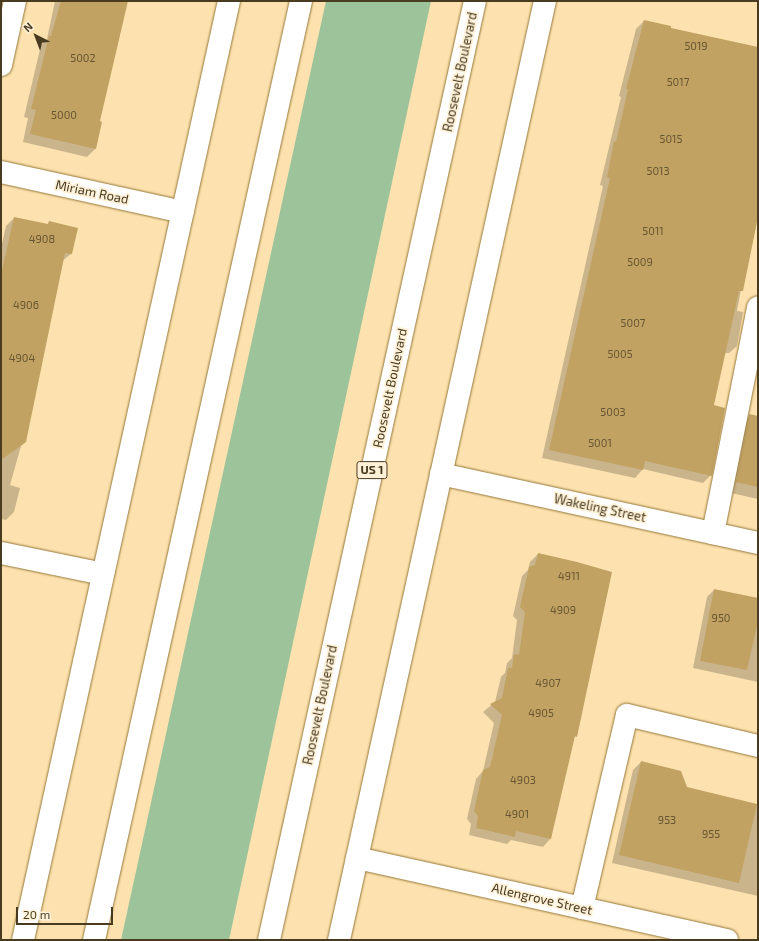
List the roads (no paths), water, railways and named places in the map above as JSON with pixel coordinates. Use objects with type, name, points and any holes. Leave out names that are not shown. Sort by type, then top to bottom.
[{"type":"main road","points":[[1,65],[15,1]]},
{"type":"main road","points":[[22,940],[229,1]]},
{"type":"main road","points":[[94,940],[301,1]]},
{"type":"main road","name":"Roosevelt Boulevard","points":[[269,940],[475,1]]},
{"type":"main road","points":[[339,940],[545,1]]},
{"type":"main road","name":"Miriam Road","points":[[1,172],[183,212]]},
{"type":"main road","points":[[713,533],[758,306]]},
{"type":"main road","name":"Wakeling Street","points":[[441,474],[758,543]]},
{"type":"main road","points":[[1,553],[103,574]]},
{"type":"main road","points":[[582,908],[627,715],[758,746]]},
{"type":"main road","name":"Allengrove Street","points":[[357,858],[727,940]]}]
